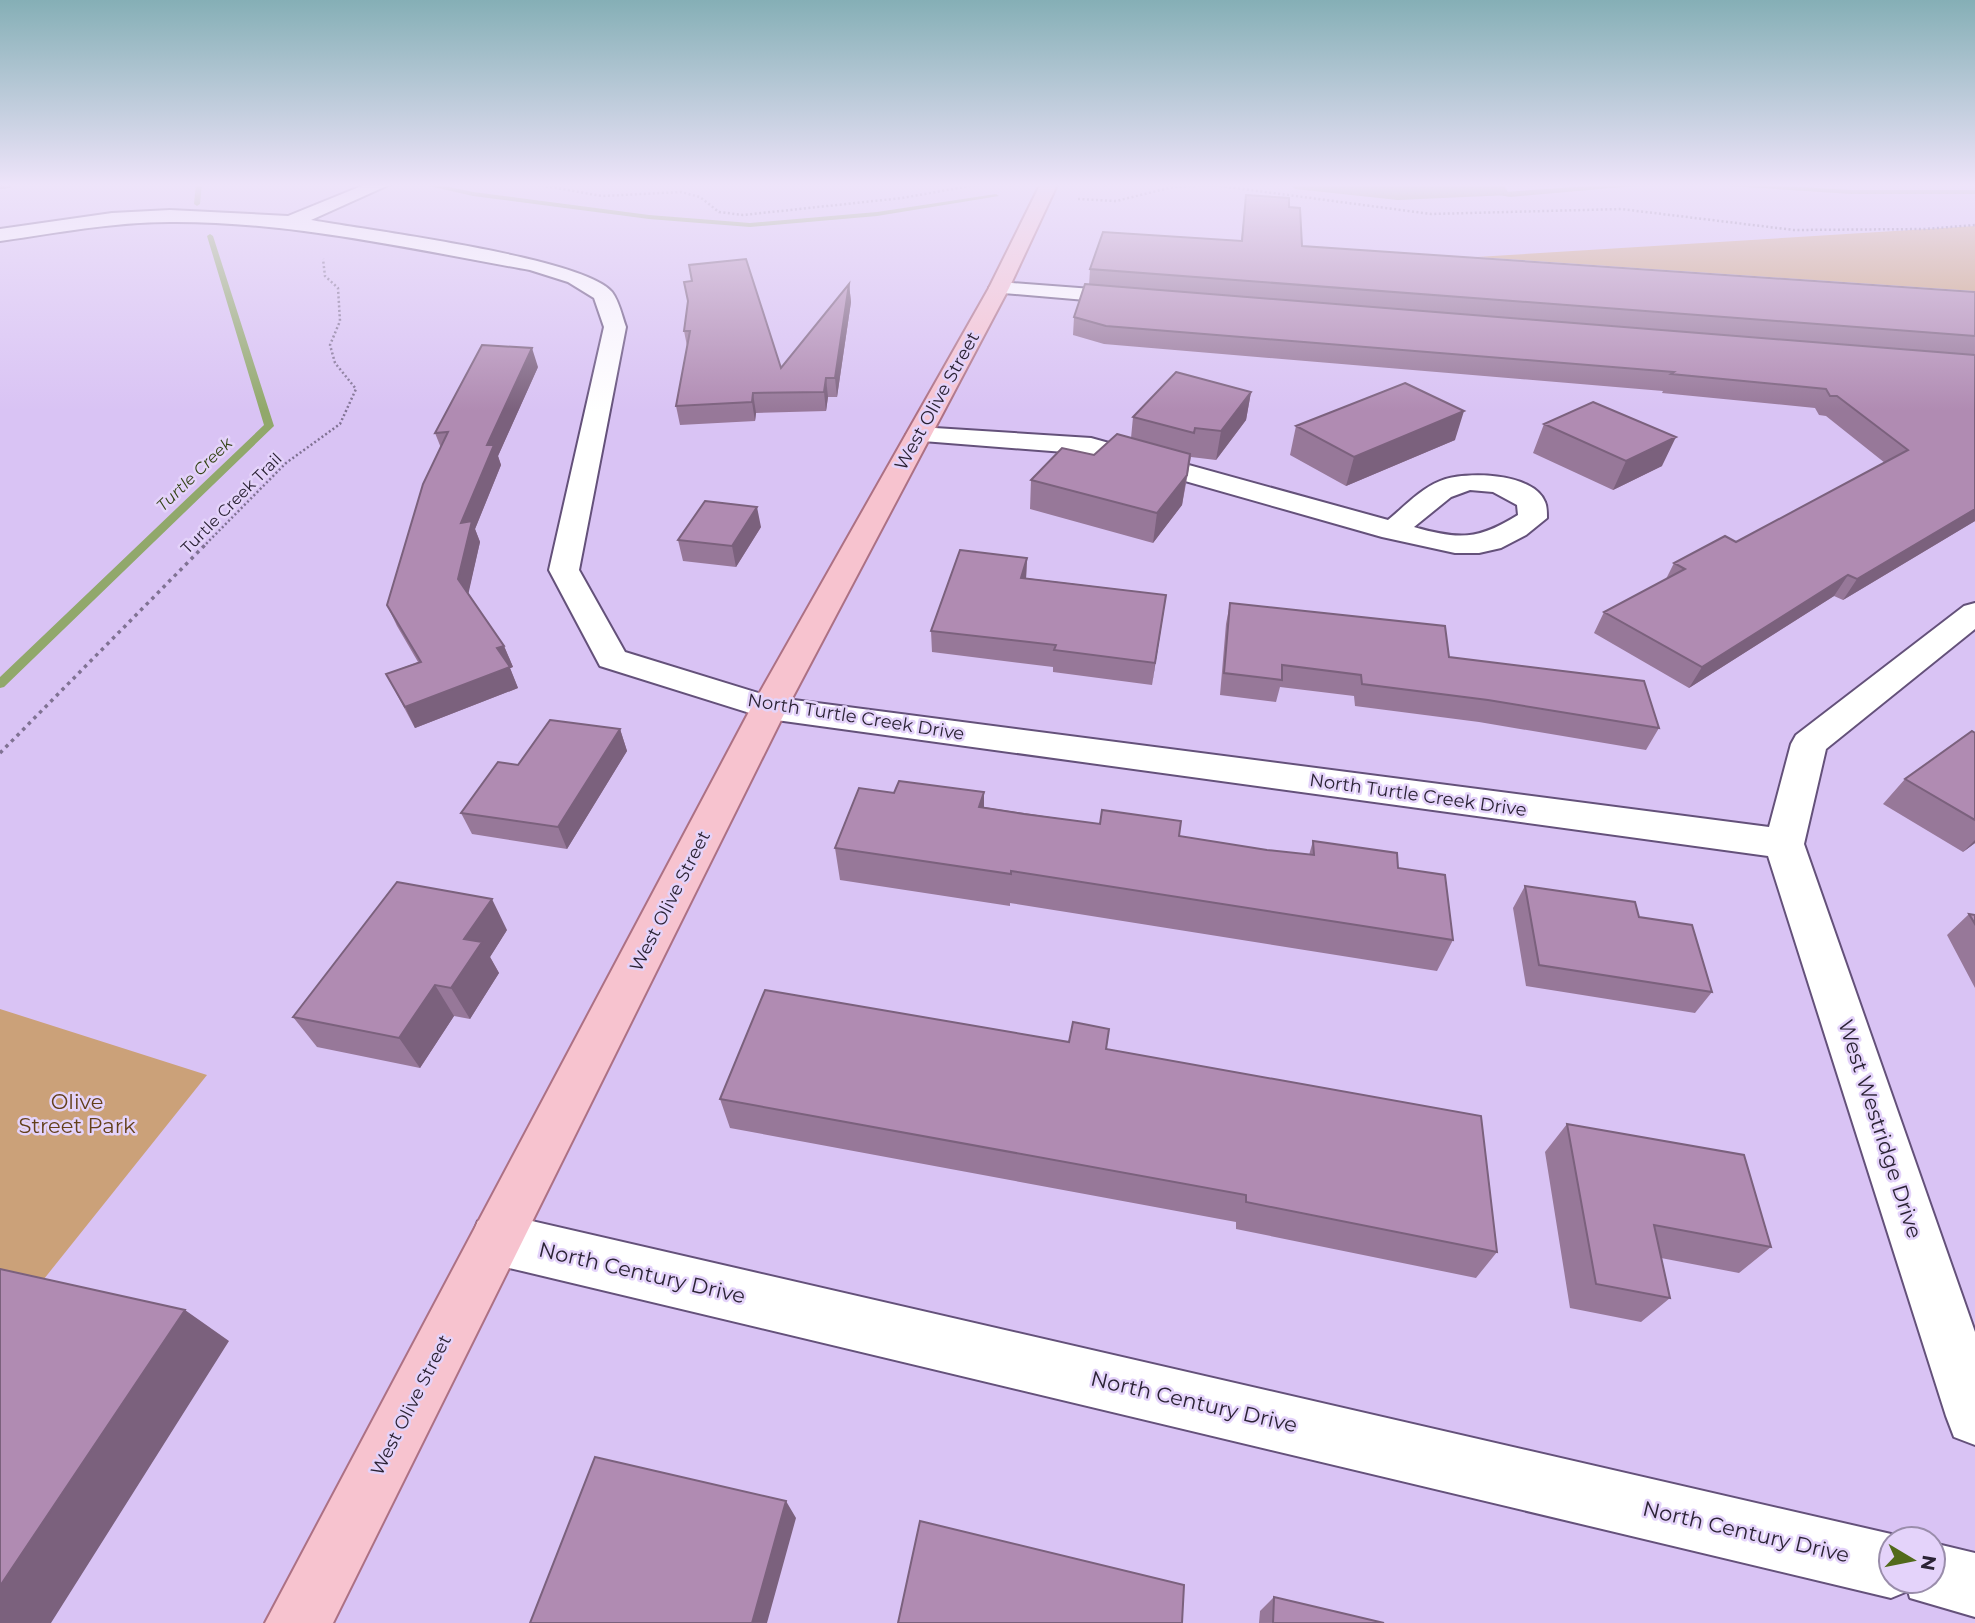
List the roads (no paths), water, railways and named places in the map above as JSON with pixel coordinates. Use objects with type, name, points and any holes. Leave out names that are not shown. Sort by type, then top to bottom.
[{"type":"main road","name":"West Olive Street","points":[[298,1623],[769,708],[1014,259]]},
{"type":"street","name":"North Turtle Creek Drive","points":[[498,259],[533,265],[575,278],[603,295],[615,327],[564,570],[612,659],[769,708],[1784,844]]},
{"type":"street","points":[[999,288],[1154,300]]},
{"type":"street","points":[[919,435],[1091,446],[1392,531]]},
{"type":"street","points":[[1784,844],[1809,744],[1975,613]]},
{"type":"street","name":"West Westridge Drive","points":[[1784,844],[1975,1416]]},
{"type":"street","name":"North Century Drive","points":[[497,1239],[1877,1563]]},
{"type":"street","points":[[1947,1578],[1975,1585]]},
{"type":"waterway","name":"Turtle Creek","points":[[0,684],[269,426],[217,259]]},
{"type":"park label","name":"Olive Street Park","points":[[77,1114]]}]
